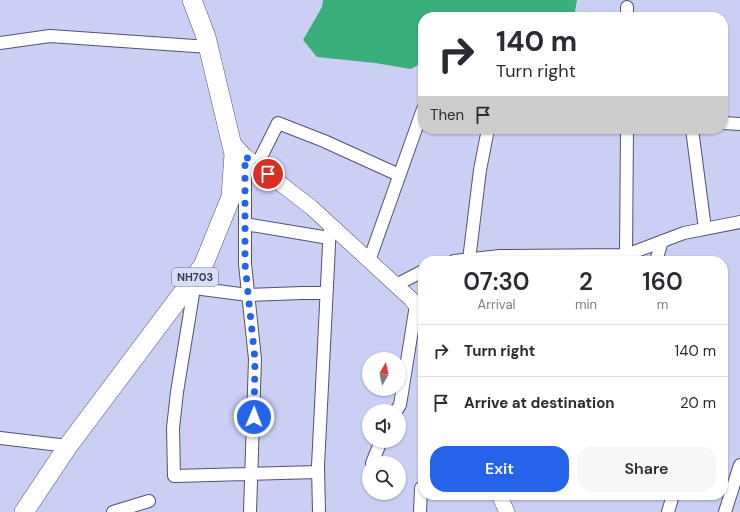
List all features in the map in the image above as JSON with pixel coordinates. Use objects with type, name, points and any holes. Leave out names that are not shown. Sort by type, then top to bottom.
[{"type":"highway","name":"NH703","points":[[24,512],[68,446],[194,284],[204,266],[231,196],[234,154],[209,47],[192,0]]},
{"type":"street","points":[[0,43],[50,36],[209,47]]},
{"type":"street","points":[[256,165],[278,123],[324,141],[399,175]]},
{"type":"street","points":[[369,261],[418,123]]},
{"type":"street","points":[[728,123],[740,124]]},
{"type":"street","points":[[469,256],[480,170],[487,134]]},
{"type":"street","points":[[626,255],[628,134]]},
{"type":"street","points":[[693,134],[705,229]]},
{"type":"street","points":[[231,141],[245,156],[312,208],[329,232],[369,261],[396,285],[418,309]]},
{"type":"street","points":[[245,156],[245,264],[255,360],[250,512]]},
{"type":"street","points":[[500,256],[626,255],[684,233],[740,222]]},
{"type":"street","points":[[245,224],[329,232]]},
{"type":"street","points":[[319,512],[318,472],[329,232]]},
{"type":"street","points":[[658,256],[662,241]]},
{"type":"street","points":[[396,285],[418,274]]},
{"type":"street","points":[[318,472],[174,476],[173,428],[177,392],[194,284],[248,295],[326,293]]},
{"type":"street","points":[[400,404],[418,315]]},
{"type":"street","points":[[0,438],[68,446]]},
{"type":"street","points":[[725,512],[740,465]]},
{"type":"street","points":[[420,500],[420,512]]},
{"type":"street","points":[[501,500],[507,512]]},
{"type":"street","points":[[668,512],[672,500]]},
{"type":"street","points":[[113,512],[149,501]]},
{"type":"shaded area","points":[[323,0],[577,0],[575,12],[418,12],[418,65],[411,69],[375,63],[317,57],[303,40],[322,7]]},
{"type":"route","points":[[254,417],[255,360],[245,264],[245,156],[268,174]]}]
